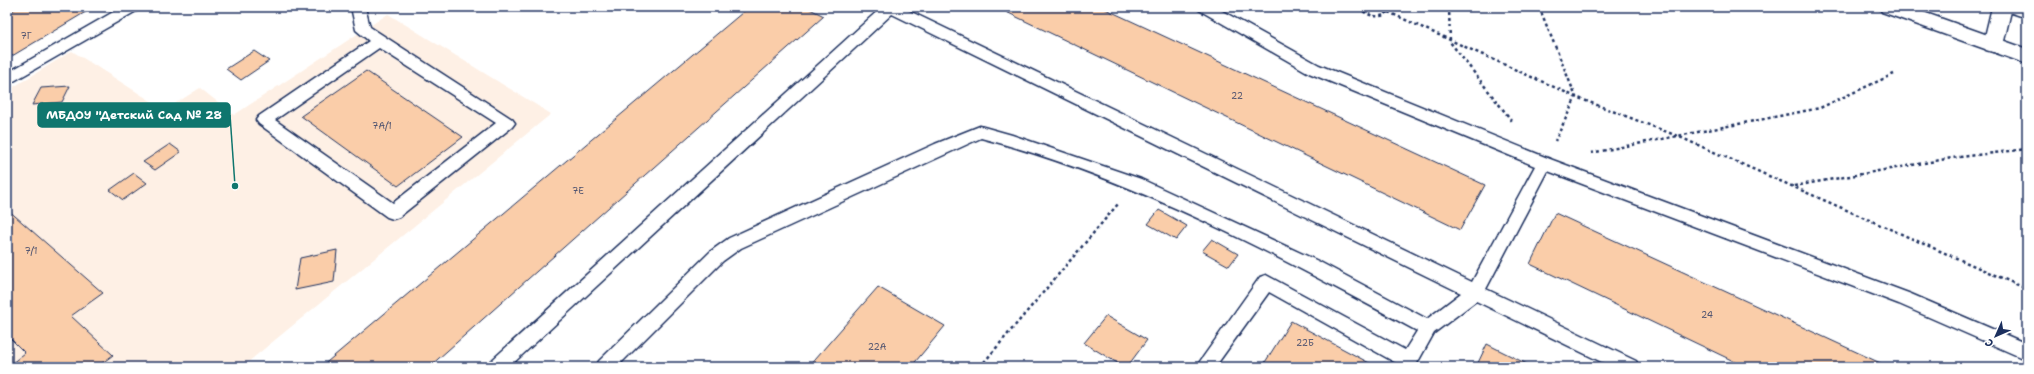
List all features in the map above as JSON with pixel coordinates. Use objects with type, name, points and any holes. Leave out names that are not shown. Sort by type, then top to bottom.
[{"type":"main road","points":[[1888,7],[2027,57]]},
{"type":"main road","points":[[1993,45],[2002,7]]},
{"type":"main road","points":[[2016,7],[2027,11]]},
{"type":"lane","points":[[7,80],[132,7]]},
{"type":"lane","points":[[358,7],[363,30],[507,123],[393,212],[264,120],[379,41]]},
{"type":"lane","points":[[497,367],[889,7],[1630,367]]},
{"type":"lane","points":[[1204,7],[1314,69],[1544,163],[1905,298],[2027,352]]},
{"type":"lane","points":[[605,367],[717,256],[735,243],[941,148],[980,132],[1007,139],[1135,183],[1312,266],[1428,328]]},
{"type":"lane","points":[[1205,367],[1266,282],[1407,364],[1428,328],[1476,291],[1544,163]]},
{"type":"path","points":[[1359,7],[1362,12],[1371,16],[1381,16],[1388,12],[1390,7]]},
{"type":"path","points":[[1449,7],[1450,42],[1516,126]]},
{"type":"path","points":[[1539,7],[1576,97],[1544,163]]},
{"type":"path","points":[[1388,12],[1450,42],[1576,97],[1675,135],[2027,290]]},
{"type":"path","points":[[1590,153],[1675,135],[1820,108],[1894,74]]},
{"type":"path","points":[[1793,186],[1952,158],[2027,149]]},
{"type":"path","points":[[980,367],[1135,183]]},
{"type":"shaded area","points":[[388,14],[551,114],[242,367],[7,367],[7,91],[72,51],[165,110],[200,88],[234,115]]},
{"type":"building","points":[[18,7],[94,7],[7,59],[7,14]]},
{"type":"building","points":[[749,7],[806,7],[824,16],[429,367],[321,367]]},
{"type":"building","points":[[996,7],[1101,7],[1485,185],[1460,230]]},
{"type":"building","points":[[254,51],[269,61],[241,80],[226,69]]},
{"type":"building","points":[[366,71],[463,137],[398,186],[301,116]]},
{"type":"building","points":[[70,86],[62,102],[32,105],[41,88]]},
{"type":"building","points":[[170,144],[181,152],[155,170],[143,162]]},
{"type":"building","points":[[134,173],[147,183],[123,200],[110,190]]},
{"type":"building","points":[[7,209],[103,293],[71,316],[113,355],[97,367],[7,367],[25,353],[7,335]]},
{"type":"building","points":[[1159,210],[1187,226],[1176,240],[1148,224]]},
{"type":"building","points":[[1555,213],[1889,367],[1746,367],[1530,264]]},
{"type":"building","points":[[1212,239],[1238,254],[1229,266],[1202,251]]},
{"type":"building","points":[[337,250],[334,282],[295,290],[300,258]]},
{"type":"building","points":[[878,287],[945,326],[911,367],[808,367]]},
{"type":"building","points":[[1106,316],[1147,340],[1127,367],[1124,367],[1084,343]]},
{"type":"building","points":[[1291,321],[1373,365],[1372,367],[1262,367]]},
{"type":"building","points":[[1487,344],[1533,367],[1476,367]]},
{"type":"place","name":"МБДОУ \"Детский Сад № 28","points":[[235,186]]}]
